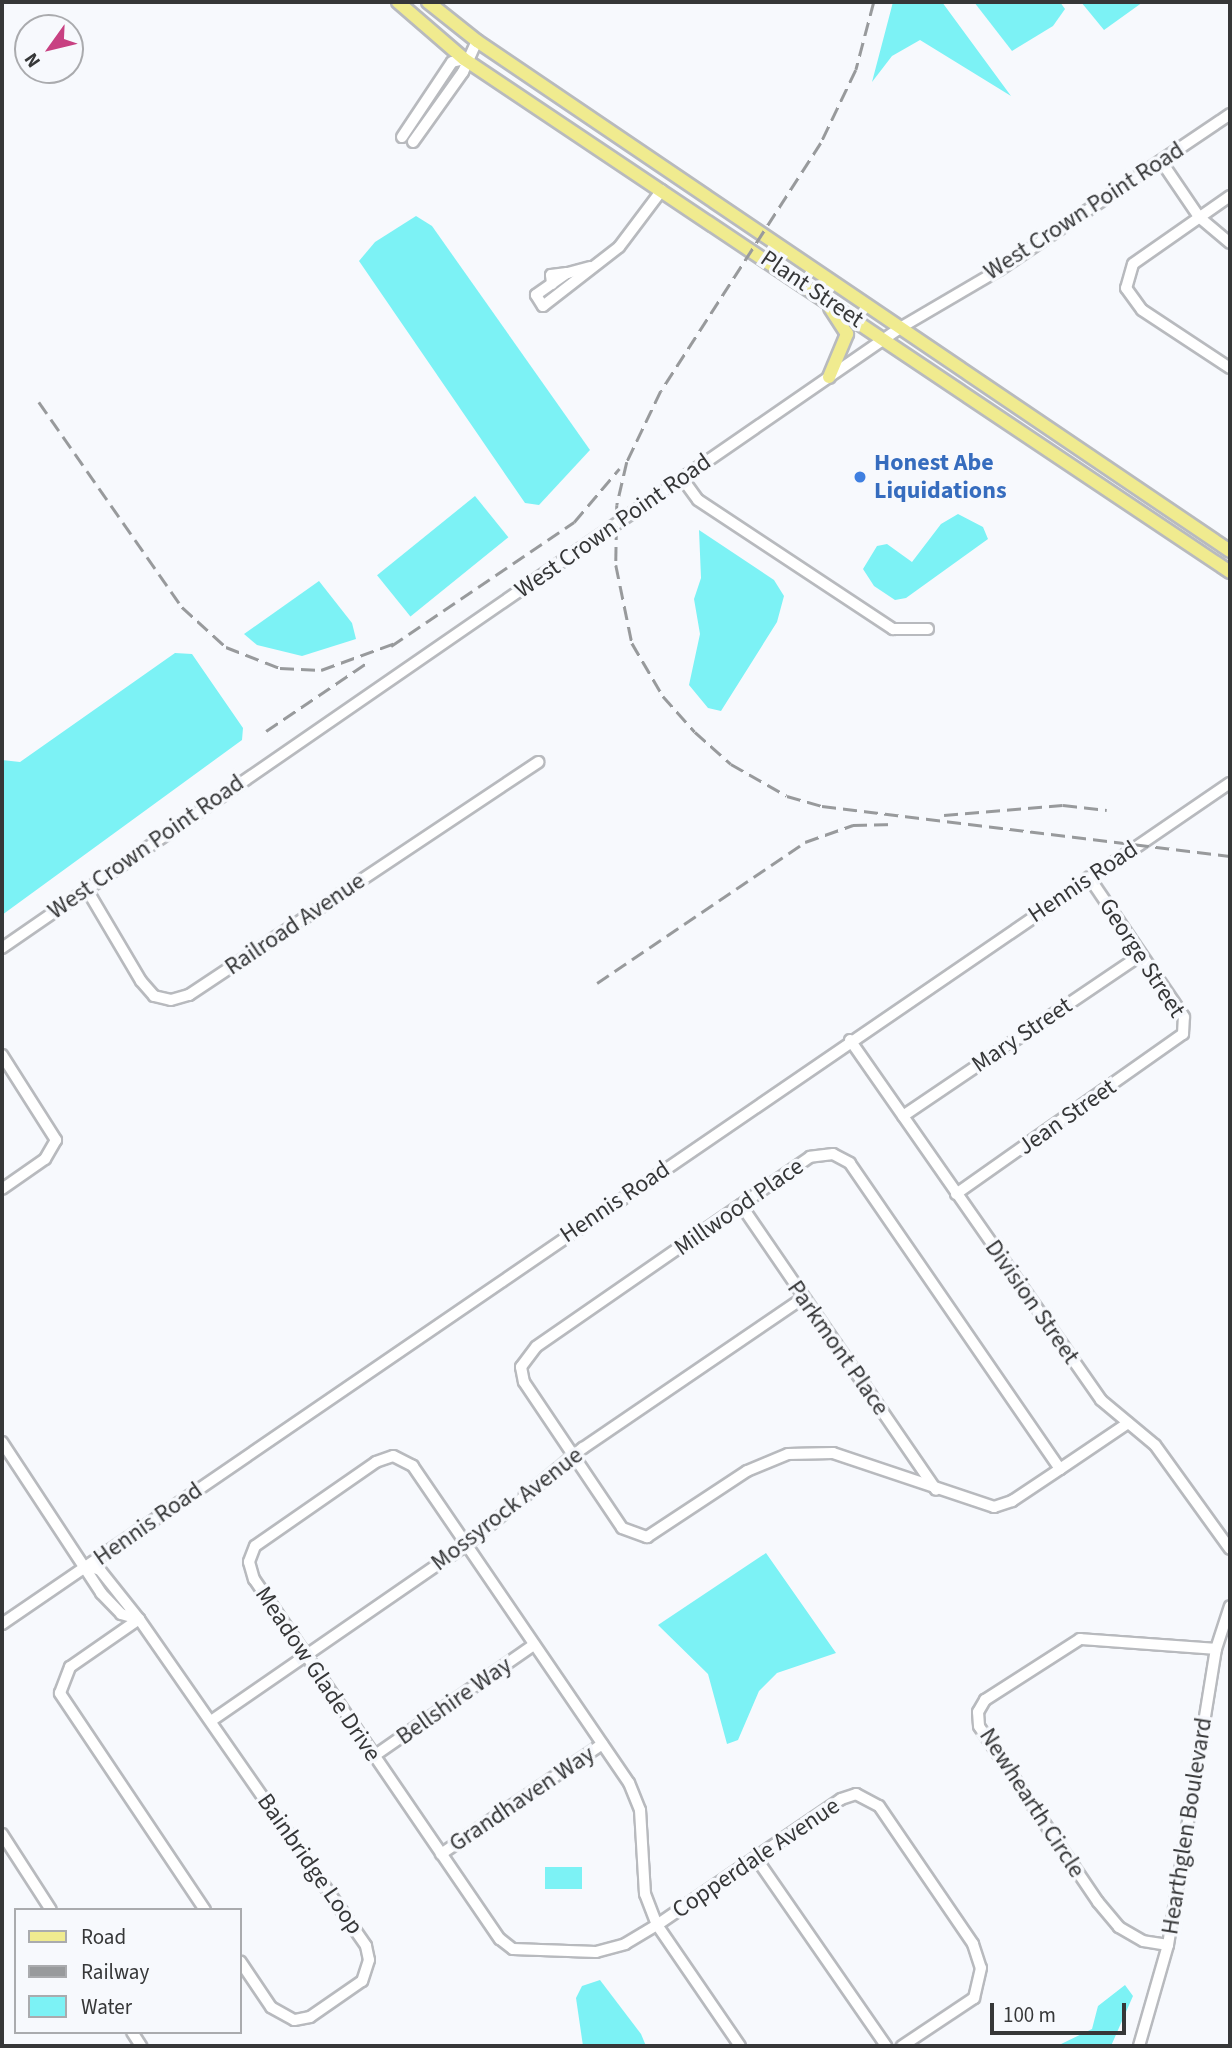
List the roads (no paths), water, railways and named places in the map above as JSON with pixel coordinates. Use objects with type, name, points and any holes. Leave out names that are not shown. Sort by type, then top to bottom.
[{"type":"main road","name":"Plant Street","points":[[398,2],[464,59],[885,338],[1230,572]]},
{"type":"main road","name":"Plant Street","points":[[428,2],[477,41],[1230,551]]},
{"type":"main road","points":[[625,166],[659,164]]},
{"type":"main road","points":[[662,190],[673,183],[692,187]]},
{"type":"main road","points":[[813,290],[847,334],[829,377]]},
{"type":"main road","points":[[1119,496],[1134,497],[1190,534],[1202,531]]},
{"type":"main road","points":[[1205,554],[1215,550],[1230,560]]},
{"type":"street","points":[[413,142],[463,72],[464,59],[477,41]]},
{"type":"street","points":[[402,137],[452,62],[464,59]]},
{"type":"street","name":"West Crown Point Road","points":[[2,948],[885,338],[999,270],[1230,114]]},
{"type":"street","points":[[1161,161],[1199,217],[1230,243]]},
{"type":"street","points":[[590,267],[566,274],[536,295],[543,306],[590,267],[620,247],[662,190]]},
{"type":"street","points":[[1230,196],[1133,264],[1126,288],[1142,310],[1230,368]]},
{"type":"street","points":[[682,478],[698,500],[893,629],[928,629]]},
{"type":"street","name":"Railroad Avenue","points":[[86,888],[141,981],[154,996],[171,1000],[189,995],[538,762]]},
{"type":"street","name":"Hennis Road","points":[[2,1624],[850,1040],[1230,783]]},
{"type":"street","name":"George Street","points":[[1089,877],[1184,1017],[1178,1040]]},
{"type":"street","name":"Mary Street","points":[[902,1116],[1141,954]]},
{"type":"street","name":"Division Street","points":[[850,1040],[1101,1400],[1155,1444],[1230,1549]]},
{"type":"street","name":"Jean Street","points":[[956,1194],[1178,1040]]},
{"type":"street","points":[[2,1055],[56,1140],[45,1159],[2,1189]]},
{"type":"street","name":"Millwood Place","points":[[936,1490],[833,1453],[788,1454],[747,1471],[647,1536],[622,1528],[524,1382],[527,1354],[810,1157],[844,1157],[1060,1469]]},
{"type":"street","name":"Parkmont Place","points":[[741,1205],[936,1490]]},
{"type":"street","name":"Mossyrock Avenue","points":[[211,1721],[466,1545],[573,1456],[803,1298]]},
{"type":"street","points":[[936,1490],[994,1507],[1060,1469],[1128,1423]]},
{"type":"street","name":"Bainbridge Loop","points":[[2,1442],[88,1566],[111,1605],[139,1619],[366,1946],[369,1960],[362,1981],[310,2017],[294,2020],[271,2007],[242,1964]]},
{"type":"street","name":"Meadow Glade Drive","points":[[393,1456],[413,1466],[466,1545],[602,1744],[640,1810],[645,1894],[657,1924],[625,1944],[596,1952],[513,1949],[441,1854],[305,1655],[249,1562],[255,1546],[376,1462],[393,1456]]},
{"type":"street","name":"Hearthglen Boulevard","points":[[1139,2046],[1168,1945],[1216,1649],[1230,1606]]},
{"type":"street","points":[[139,1619],[70,1667],[60,1693],[204,1908]]},
{"type":"street","name":"Newhearth Circle","points":[[1168,1945],[1143,1941],[1119,1927],[1098,1902],[979,1726],[978,1712],[985,1700],[1080,1639],[1216,1649]]},
{"type":"street","name":"Bellshire Way","points":[[374,1756],[534,1645]]},
{"type":"street","name":"Grandhaven Way","points":[[441,1854],[602,1744]]},
{"type":"street","name":"Copperdale Avenue","points":[[657,1924],[841,1799],[856,1794],[879,1806],[973,1944],[981,1968],[974,1998],[902,2046]]},
{"type":"street","points":[[2,1834],[50,1908]]},
{"type":"street","points":[[756,1858],[887,2046]]},
{"type":"street","points":[[657,1924],[740,2046]]},
{"type":"water","points":[[893,2],[942,2],[1011,96],[920,40],[892,56],[872,82]]},
{"type":"water","points":[[974,2],[1060,2],[1065,9],[1053,26],[1012,51]]},
{"type":"water","points":[[1081,2],[1143,2],[1104,30]]},
{"type":"water","points":[[416,216],[432,226],[590,450],[539,505],[525,503],[359,261],[375,242]]},
{"type":"water","points":[[475,496],[508,537],[410,616],[377,575]]},
{"type":"water","points":[[958,514],[983,527],[988,539],[906,598],[895,600],[874,586],[863,569],[877,546],[887,544],[912,562],[941,524]]},
{"type":"water","points":[[699,530],[774,580],[784,596],[777,622],[721,711],[708,708],[689,685],[700,634],[694,599],[701,578]]},
{"type":"water","points":[[319,581],[352,623],[356,639],[302,656],[257,645],[244,634]]},
{"type":"water","points":[[175,653],[192,654],[243,728],[242,740],[2,915],[2,760],[20,762]]},
{"type":"water","points":[[766,1553],[836,1653],[777,1673],[759,1691],[738,1740],[727,1744],[708,1674],[658,1625]]},
{"type":"water","points":[[545,1867],[582,1867],[582,1889],[545,1889]]},
{"type":"water","points":[[600,1980],[641,2034],[646,2046],[583,2046],[576,1998],[582,1986]]},
{"type":"water","points":[[1125,1985],[1133,1996],[1111,2046],[1057,2046],[1092,2029],[1098,2006]]},
{"type":"railway","points":[[874,2],[856,70],[821,143],[661,391],[627,462],[617,505],[616,565],[632,643],[663,696],[695,732],[731,764],[787,796],[822,806],[1230,856]]},
{"type":"railway","points":[[39,402],[182,607],[226,647],[280,668],[321,670],[398,642]]},
{"type":"railway","points":[[391,646],[574,522],[619,469]]},
{"type":"railway","points":[[266,731],[365,664]]},
{"type":"railway","points":[[944,815],[1063,805],[1107,810]]},
{"type":"railway","points":[[597,983],[805,842],[853,825],[895,824]]},
{"type":"place","name":"Honest Abe Liquidations","points":[[860,477]]}]
